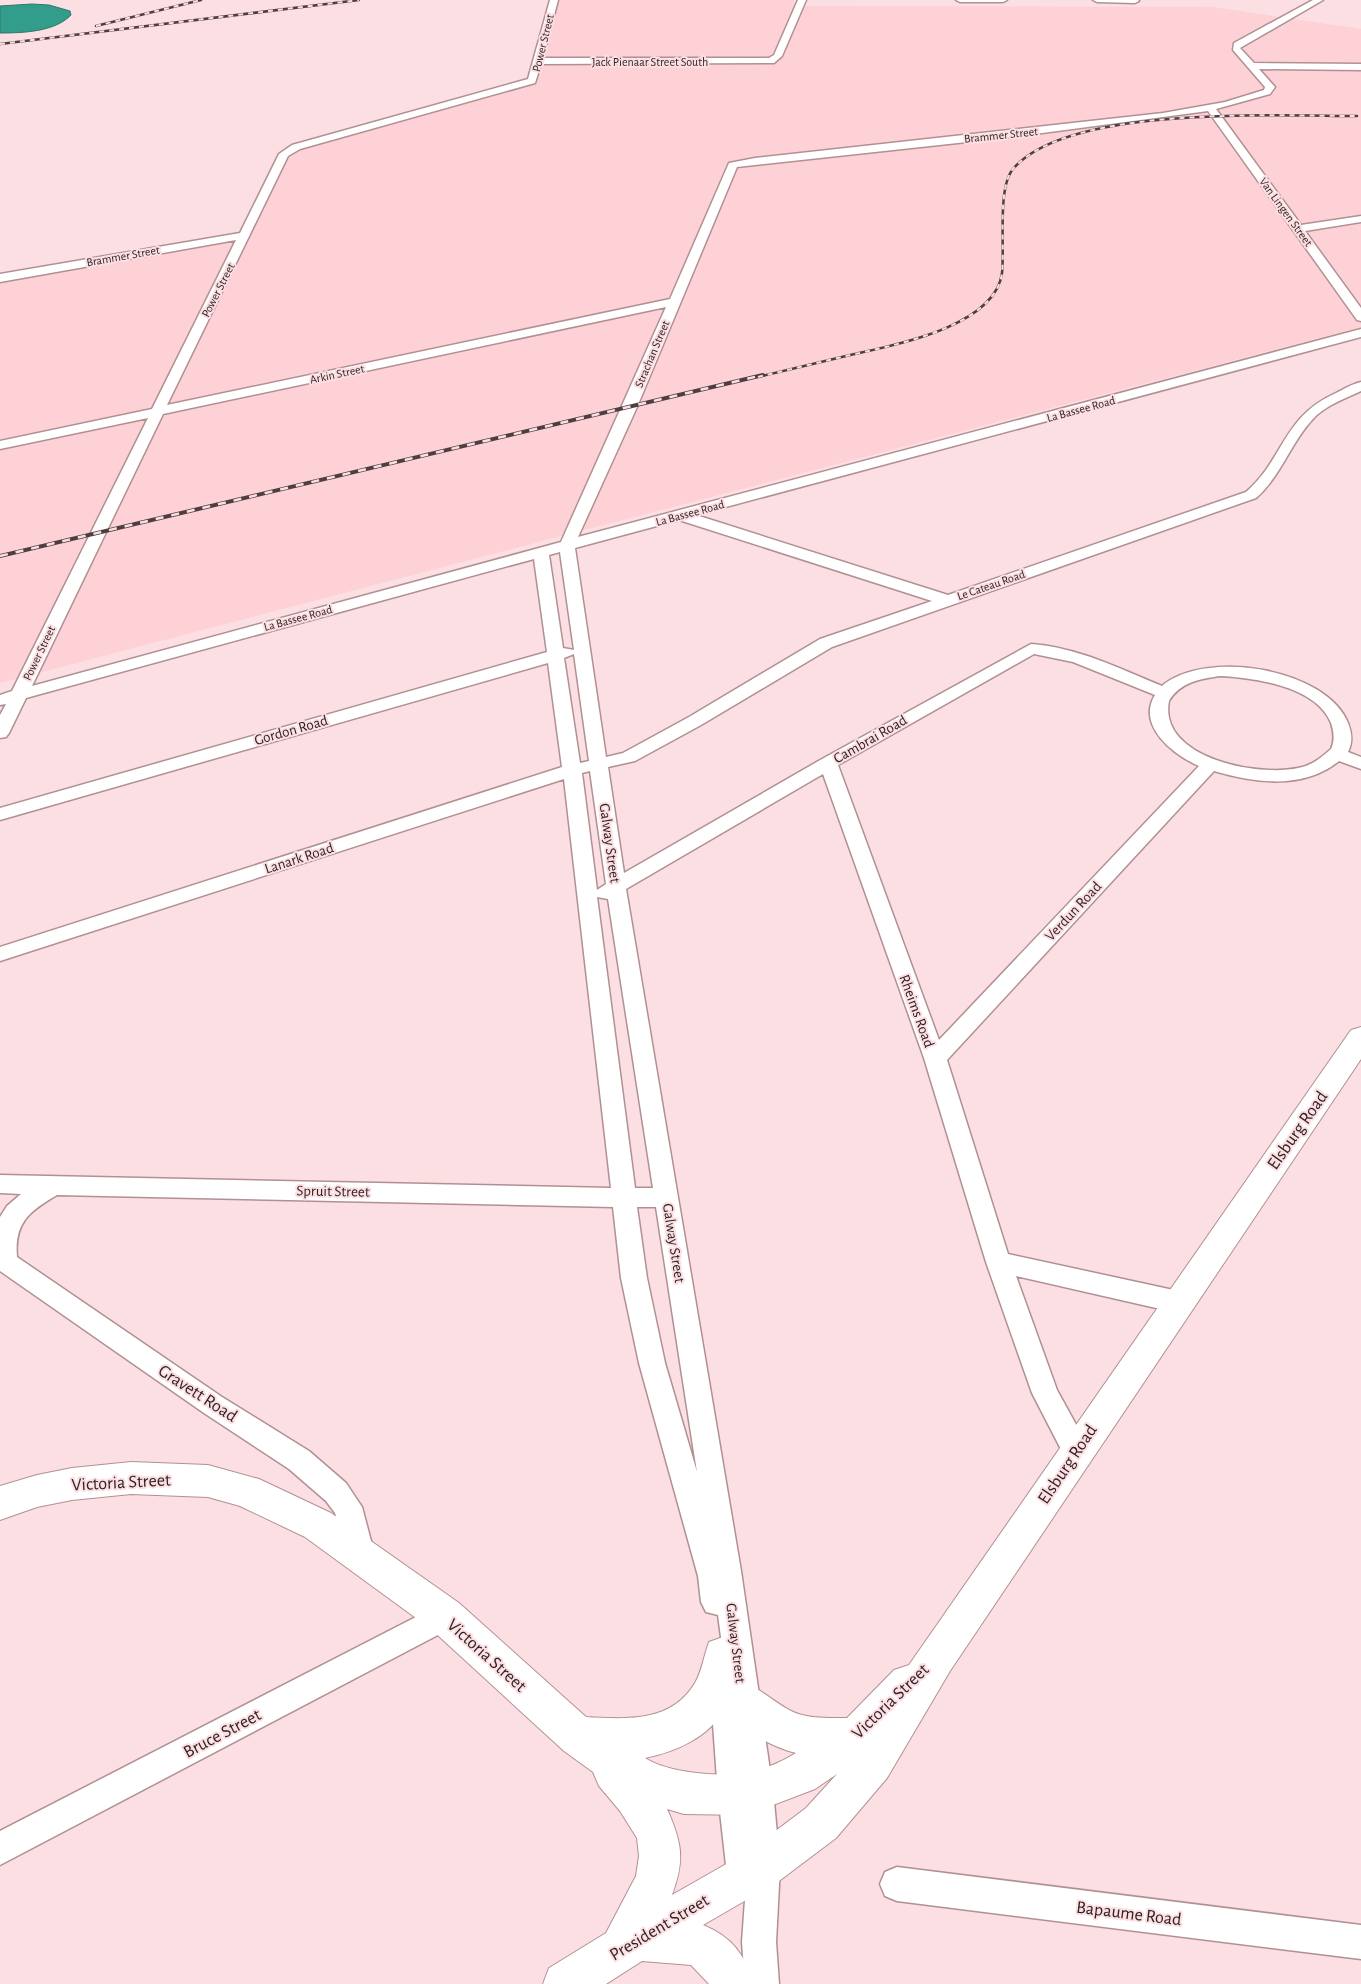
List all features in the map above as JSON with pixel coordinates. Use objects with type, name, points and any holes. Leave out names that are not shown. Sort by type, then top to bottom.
[{"type":"main road","name":"Elsburg Road","points":[[754,1871],[822,1823],[873,1764],[936,1657],[1076,1450],[1361,1037]]},
{"type":"main road","name":"Victoria Street","points":[[0,1504],[37,1491],[72,1484],[131,1478],[208,1481],[246,1491],[284,1507],[318,1525],[445,1616],[582,1741],[644,1781],[684,1793],[746,1792],[800,1774],[855,1738],[936,1657]]},
{"type":"main road","points":[[582,1741],[650,1737],[672,1729],[700,1712],[719,1678],[723,1656]]},
{"type":"main road","points":[[744,1702],[785,1730],[823,1738],[855,1738]]},
{"type":"main road","points":[[582,1741],[639,1799],[654,1821],[660,1843],[661,1866],[652,1892],[629,1944],[684,1940],[699,1944],[714,1954],[733,1984]]},
{"type":"main road","name":"President Street","points":[[565,1984],[754,1871]]},
{"type":"street","name":"Power Street","points":[[0,733],[287,151],[524,84],[534,79],[554,0]]},
{"type":"street","name":"Jack Pienaar Street South","points":[[539,61],[761,62],[774,60],[778,56],[802,0]]},
{"type":"street","points":[[960,0],[1003,0]]},
{"type":"street","points":[[1097,0],[1135,1]]},
{"type":"street","points":[[1319,0],[1237,44],[1238,52],[1251,66],[1361,67]]},
{"type":"street","name":"Brammer Street","points":[[737,163],[1020,134],[1210,108],[1269,91],[1270,86],[1251,66]]},
{"type":"street","name":"Van Lingen Street","points":[[1210,108],[1218,116],[1361,317]]},
{"type":"street","name":"Strachan Street","points":[[567,545],[674,302],[730,168],[737,163]]},
{"type":"street","points":[[1299,229],[1361,218]]},
{"type":"street","name":"Brammer Street","points":[[0,278],[246,235]]},
{"type":"street","name":"Arkin Street","points":[[0,445],[674,302]]},
{"type":"street","name":"La Bassee Road","points":[[0,700],[541,552],[1361,333]]},
{"type":"street","name":"Le Cateau Road","points":[[599,766],[637,753],[695,721],[826,642],[1251,495],[1263,484],[1307,417],[1322,406],[1361,386]]},
{"type":"street","points":[[680,515],[946,600]]},
{"type":"street","name":"Galway Street","points":[[567,545],[616,888],[725,1561],[744,1702],[746,1792]]},
{"type":"street","name":"Galway Street","points":[[541,552],[572,770],[634,1278],[641,1321],[712,1576],[723,1656],[746,1792],[762,1984]]},
{"type":"street","name":"Gordon Road","points":[[0,814],[554,654],[582,649]]},
{"type":"street","name":"Cambrai Road","points":[[588,902],[616,888],[828,763],[1031,649],[1061,653],[1164,692]]},
{"type":"street","points":[[1220,671],[1249,673],[1278,679],[1313,694],[1336,715],[1342,727],[1344,738],[1337,754],[1324,765],[1311,771],[1280,776],[1245,774],[1210,764],[1182,749],[1163,730],[1157,710],[1164,692],[1187,678],[1220,671]]},
{"type":"street","points":[[1337,754],[1361,764]]},
{"type":"street","name":"Rheims Road","points":[[828,763],[934,1058],[998,1262],[1045,1393],[1076,1450]]},
{"type":"street","name":"Verdun Road","points":[[934,1058],[1210,764]]},
{"type":"street","name":"Lanark Road","points":[[0,954],[572,770],[599,766]]},
{"type":"street","name":"Spruit Street","points":[[0,1184],[624,1198],[667,1197]]},
{"type":"street","points":[[2,1260],[7,1227],[28,1201],[54,1185]]},
{"type":"street","name":"Gravett Road","points":[[2,1260],[213,1405],[299,1460],[336,1492],[348,1507],[361,1556]]},
{"type":"street","points":[[998,1262],[1178,1302]]},
{"type":"street","name":"Bruce Street","points":[[0,1849],[445,1616]]},
{"type":"street","name":"Bapaume Road","points":[[897,1884],[1361,1942]]},
{"type":"shaded area","points":[[554,0],[794,0],[794,4],[810,6],[1214,7],[1361,29],[1361,327],[0,683],[0,279],[252,233],[293,148],[531,80]]},
{"type":"shaded area","points":[[49,5],[70,11],[71,15],[64,21],[47,28],[28,32],[0,33],[0,6]]},
{"type":"railway","points":[[96,26],[201,0]]},
{"type":"railway","points":[[0,44],[359,0]]},
{"type":"railway","points":[[758,377],[912,340],[961,321],[981,308],[995,292],[1002,273],[1003,204],[1008,178],[1013,169],[1040,148],[1079,134],[1125,124],[1175,118],[1277,115],[1357,116]]},
{"type":"railway","points":[[0,556],[763,375]]}]
